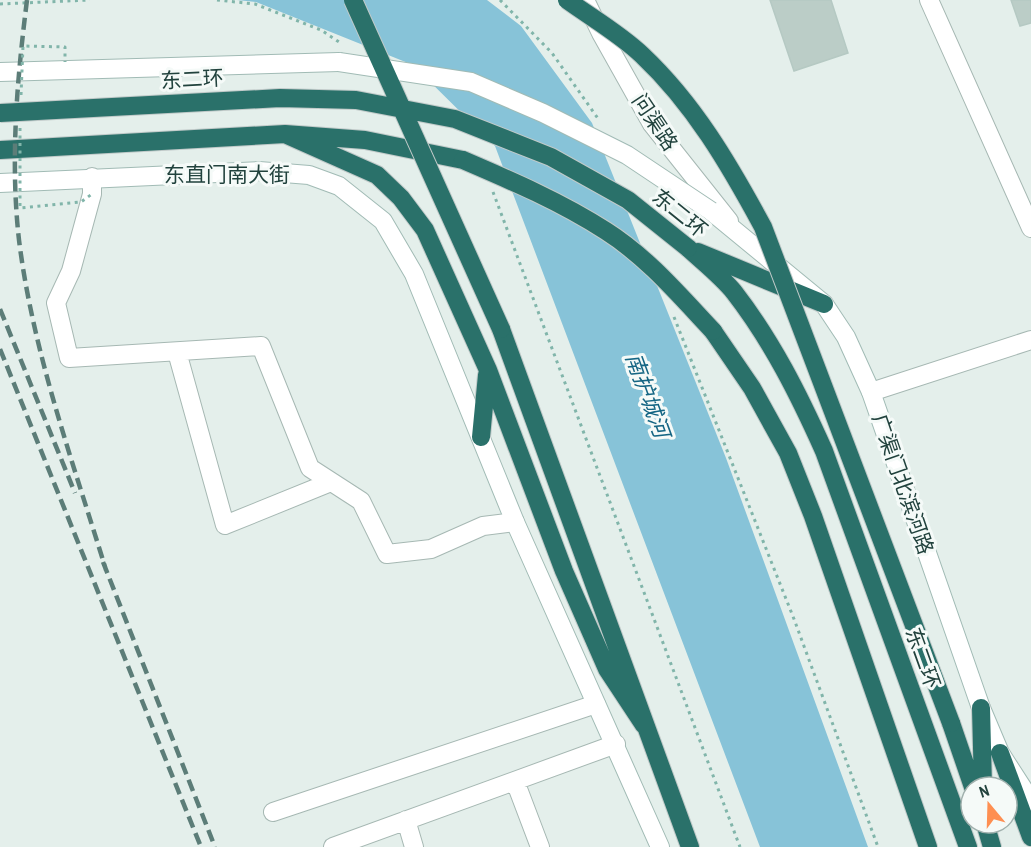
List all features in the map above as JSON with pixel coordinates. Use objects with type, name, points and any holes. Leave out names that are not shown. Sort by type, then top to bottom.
[{"type":"highway","points":[[352,0],[501,329],[690,847]]},
{"type":"highway","points":[[567,0],[641,54],[691,107],[732,168],[763,227],[969,775]]},
{"type":"highway","name":"东二环","points":[[0,113],[280,98],[356,100],[455,119],[551,157],[628,200],[688,248],[732,290],[772,344],[803,403],[824,451],[968,847]]},
{"type":"highway","points":[[285,134],[377,176],[401,198],[425,230],[488,370],[564,571],[603,658],[644,725]]},
{"type":"highway","points":[[0,150],[285,134],[365,140],[463,159],[544,196],[608,232],[658,273],[713,331],[752,388],[788,453],[813,516],[928,847]]},
{"type":"highway","points":[[688,248],[824,304]]},
{"type":"highway","points":[[481,437],[488,370]]},
{"type":"highway","points":[[981,708],[982,775]]},
{"type":"highway","points":[[1000,753],[1031,837]]},
{"type":"highway","points":[[680,820],[680,847]]},
{"type":"street","name":"问渠路","points":[[585,0],[652,124],[739,234]]},
{"type":"street","points":[[929,0],[1031,228]]},
{"type":"street","name":"广渠门北滨河路","points":[[0,72],[339,62],[471,82],[627,155],[711,211],[824,304],[846,337],[871,392],[981,708],[1000,753],[1031,801]]},
{"type":"street","name":"东直门南大街","points":[[0,183],[259,171],[309,175],[339,186],[383,221],[398,244],[414,274],[481,437]]},
{"type":"street","points":[[92,177],[92,194],[71,272],[56,303],[69,358],[261,346],[310,468],[361,501],[387,554],[431,549],[483,526],[515,522]]},
{"type":"street","points":[[871,392],[1031,340]]},
{"type":"street","points":[[177,352],[225,525],[331,482]]},
{"type":"street","points":[[481,437],[515,522],[660,847]]},
{"type":"street","points":[[273,812],[596,704]]},
{"type":"street","points":[[333,847],[616,744]]},
{"type":"street","points":[[515,781],[540,847]]},
{"type":"street","points":[[406,820],[414,847]]},
{"type":"path","points":[[0,4],[90,0]]},
{"type":"path","points":[[500,0],[552,53],[598,118],[602,129]]},
{"type":"path","points":[[672,314],[794,619],[878,847]]},
{"type":"water","name":"南护城河","points":[[237,0],[487,0],[521,26],[592,123],[726,458],[868,847],[760,847],[495,146],[413,65],[256,2]]},
{"type":"building","points":[[770,0],[831,0],[848,53],[794,71]]},
{"type":"building","points":[[1011,0],[1031,0],[1031,23],[1020,26]]},
{"type":"railway","points":[[27,0],[16,120],[15,180],[19,240],[25,282],[44,366],[106,570]]},
{"type":"railway","points":[[0,309],[75,493]]},
{"type":"railway","points":[[0,349],[201,847]]},
{"type":"railway","points":[[103,562],[215,847]]}]
